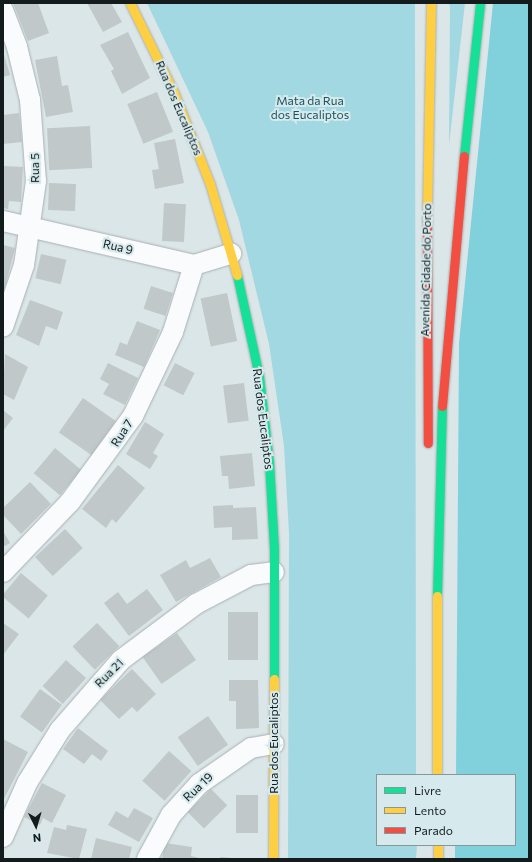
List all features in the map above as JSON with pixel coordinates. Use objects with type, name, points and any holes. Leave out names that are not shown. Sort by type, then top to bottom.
[{"type":"main road","name":"Rua dos Eucaliptos","points":[[130,3],[190,129],[232,254],[251,332],[265,419],[274,572],[273,859]]},
{"type":"main road","name":"Avenida Cidade do Porto","points":[[431,3],[425,341],[429,455],[437,536]]},
{"type":"main road","points":[[438,774],[437,536],[444,352],[480,3]]},
{"type":"main road","points":[[438,846],[438,859]]},
{"type":"street","name":"Rua 5","points":[[3,10],[25,73],[34,126],[36,181],[32,227],[18,289],[3,327]]},
{"type":"street","name":"Rua 9","points":[[3,221],[194,265],[232,254]]},
{"type":"street","name":"Rua 7","points":[[3,572],[90,479],[133,416],[174,332],[194,265]]},
{"type":"street","points":[[3,562],[28,545]]},
{"type":"street","name":"Rua 21","points":[[3,837],[27,783],[52,743],[79,705],[121,660],[196,604],[251,575],[274,572]]},
{"type":"street","name":"Rua 19","points":[[147,859],[171,815],[199,784],[251,748],[274,744]]},
{"type":"green space","name":"Mata da Rua dos Eucaliptos","points":[[147,3],[415,3],[416,774],[376,774],[376,846],[417,846],[416,859],[288,859],[289,533],[284,446],[269,344],[239,220],[208,132]]},
{"type":"green space","points":[[449,3],[465,3],[449,145],[450,7]]},
{"type":"shaded area","points":[[493,3],[529,3],[529,859],[455,859],[455,846],[516,846],[516,774],[456,774],[459,343]]},
{"type":"building","points":[[13,3],[38,3],[49,33],[28,41]]},
{"type":"building","points":[[87,3],[111,3],[122,22],[103,32]]},
{"type":"building","points":[[128,32],[150,78],[122,94],[111,71],[114,69],[100,45]]},
{"type":"building","points":[[3,51],[10,75],[3,77]]},
{"type":"building","points":[[57,56],[62,86],[68,85],[73,112],[46,117],[35,60]]},
{"type":"building","points":[[157,92],[173,132],[143,144],[127,104]]},
{"type":"building","points":[[19,113],[22,142],[3,144],[3,115]]},
{"type":"building","points":[[90,126],[92,168],[49,170],[47,128]]},
{"type":"building","points":[[175,139],[184,183],[155,189],[152,170],[159,169],[154,143]]},
{"type":"building","points":[[3,166],[23,167],[21,202],[9,201],[8,209],[3,208]]},
{"type":"building","points":[[49,183],[76,184],[75,211],[48,210]]},
{"type":"building","points":[[164,203],[186,204],[184,242],[162,241]]},
{"type":"building","points":[[3,245],[15,248],[4,291],[3,291]]},
{"type":"building","points":[[41,254],[66,260],[61,284],[35,278]]},
{"type":"building","points":[[151,286],[173,293],[165,316],[144,309]]},
{"type":"building","points":[[227,293],[237,341],[211,347],[201,299]]},
{"type":"building","points":[[30,300],[63,312],[57,330],[46,326],[39,346],[16,335]]},
{"type":"building","points":[[137,321],[160,330],[144,367],[115,355],[120,342],[127,345]]},
{"type":"building","points":[[5,354],[28,367],[14,400],[3,394]]},
{"type":"building","points":[[108,363],[138,378],[125,405],[103,394],[109,384],[100,379]]},
{"type":"building","points":[[175,363],[195,373],[183,395],[164,385]]},
{"type":"building","points":[[244,383],[249,421],[228,423],[223,386]]},
{"type":"building","points":[[83,398],[116,421],[92,455],[59,432]]},
{"type":"building","points":[[3,410],[13,418],[3,431]]},
{"type":"building","points":[[145,422],[164,434],[153,453],[158,456],[150,469],[126,454]]},
{"type":"building","points":[[55,448],[81,470],[60,495],[34,473]]},
{"type":"building","points":[[252,453],[255,486],[229,489],[228,476],[222,476],[220,456]]},
{"type":"building","points":[[118,465],[145,488],[116,523],[112,519],[106,528],[82,509]]},
{"type":"building","points":[[30,482],[51,504],[21,534],[3,515],[3,508]]},
{"type":"building","points":[[233,505],[233,508],[256,507],[258,539],[232,540],[232,527],[214,528],[213,506]]},
{"type":"building","points":[[65,529],[83,548],[53,576],[35,557]]},
{"type":"building","points":[[3,531],[10,543],[3,547]]},
{"type":"building","points":[[210,558],[221,577],[176,602],[160,575],[186,560],[190,568]]},
{"type":"building","points":[[21,573],[48,595],[29,618],[3,597],[3,594]]},
{"type":"building","points":[[147,589],[163,610],[129,636],[104,603],[118,592],[127,604]]},
{"type":"building","points":[[228,612],[258,612],[258,660],[228,660]]},
{"type":"building","points":[[3,623],[19,634],[3,655]]},
{"type":"building","points":[[97,623],[119,646],[95,670],[73,647]]},
{"type":"building","points":[[177,633],[196,660],[162,684],[143,657]]},
{"type":"building","points":[[66,660],[86,678],[63,704],[43,686]]},
{"type":"building","points":[[132,669],[156,694],[137,712],[132,707],[119,719],[100,700]]},
{"type":"building","points":[[229,680],[258,680],[259,728],[236,729],[236,701],[229,701]]},
{"type":"building","points":[[40,689],[62,705],[42,732],[20,717]]},
{"type":"building","points":[[208,716],[228,745],[198,766],[178,737]]},
{"type":"building","points":[[78,728],[108,751],[101,761],[92,754],[84,764],[63,749]]},
{"type":"building","points":[[3,739],[28,752],[3,801]]},
{"type":"building","points":[[169,751],[191,771],[165,801],[142,781]]},
{"type":"building","points":[[42,783],[66,795],[52,823],[43,818],[40,825],[24,817]]},
{"type":"building","points":[[211,789],[227,805],[204,829],[188,812]]},
{"type":"building","points":[[236,795],[258,795],[258,833],[236,833]]},
{"type":"building","points":[[134,808],[153,818],[139,842],[108,825],[116,811],[128,818]]},
{"type":"building","points":[[67,825],[87,829],[79,859],[47,853],[54,827],[66,830]]},
{"type":"building","points":[[96,838],[132,847],[129,859],[91,859]]},
{"type":"building","points":[[165,843],[192,847],[191,856],[204,859],[162,859]]},
{"type":"building","points":[[220,857],[232,858],[232,859],[220,859]]},
{"type":"traffic: fast","points":[[464,156],[480,3]]},
{"type":"traffic: fast","points":[[237,275],[259,376],[269,462],[274,550],[274,679]]},
{"type":"traffic: fast","points":[[437,596],[442,406]]},
{"type":"traffic: slow","points":[[130,3],[174,93],[210,184],[237,275]]},
{"type":"traffic: slow","points":[[427,211],[431,3]]},
{"type":"traffic: slow","points":[[437,596],[437,774]]},
{"type":"traffic: slow","points":[[273,859],[274,679]]},
{"type":"traffic: slow","points":[[438,846],[438,859]]},
{"type":"traffic: jam","points":[[442,406],[464,156]]},
{"type":"traffic: jam","points":[[427,211],[428,443]]}]
